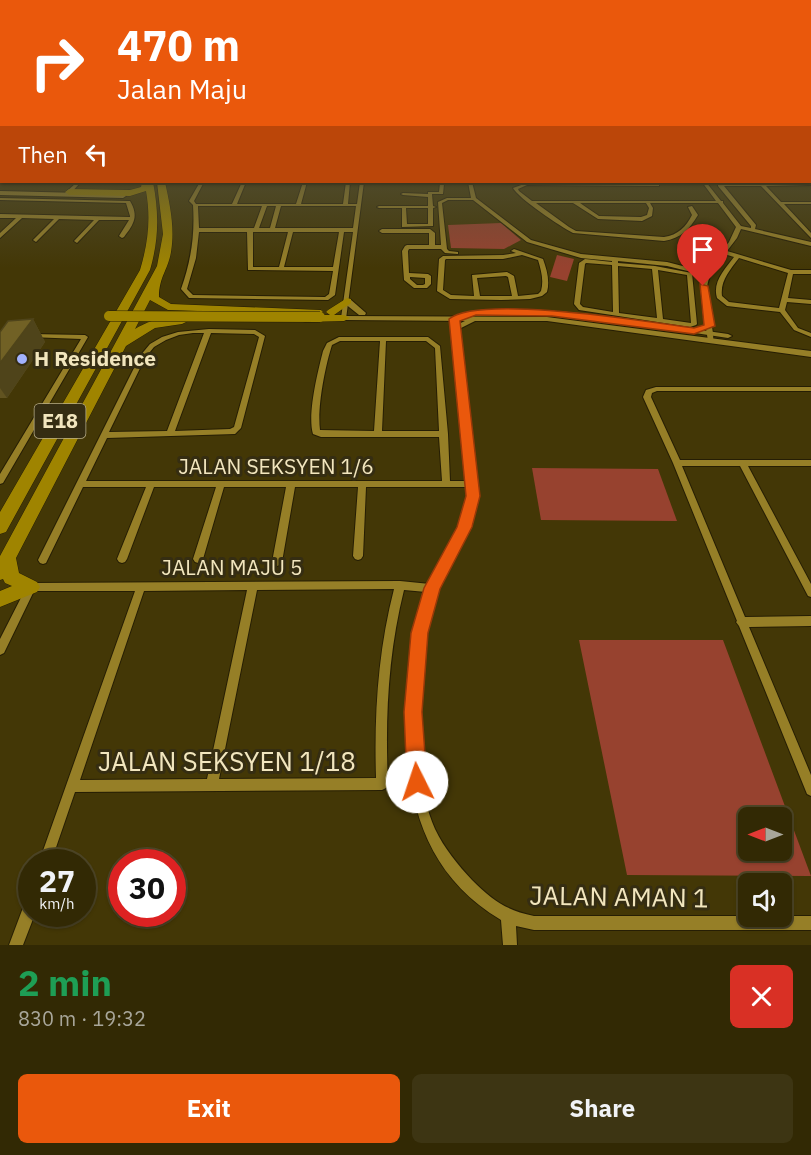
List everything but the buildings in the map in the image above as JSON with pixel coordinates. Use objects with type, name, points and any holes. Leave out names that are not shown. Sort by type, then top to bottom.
[{"type":"highway","points":[[68,193],[133,193],[146,189],[147,183]]},
{"type":"highway","name":"E18","points":[[0,526],[145,270],[154,244],[155,216],[147,183]]},
{"type":"highway","name":"E18","points":[[4,566],[166,254],[169,223],[161,183]]},
{"type":"highway","points":[[21,489],[22,475],[135,272],[148,228],[155,216]]},
{"type":"highway","points":[[154,281],[154,298],[168,307],[332,312],[345,315]]},
{"type":"highway","points":[[332,312],[347,301]]},
{"type":"highway","points":[[110,314],[314,316]]},
{"type":"highway","points":[[116,353],[135,333],[155,323],[345,315]]},
{"type":"highway","points":[[4,566],[10,578],[31,587]]},
{"type":"highway","points":[[0,599],[31,587]]},
{"type":"street","points":[[0,192],[10,194],[68,193],[78,183]]},
{"type":"street","points":[[201,183],[191,201],[195,205],[198,230],[193,265],[184,289],[188,295],[197,299],[326,299],[332,295],[342,230]]},
{"type":"street","points":[[234,205],[244,183]]},
{"type":"street","points":[[298,205],[305,183]]},
{"type":"street","points":[[345,205],[348,183]]},
{"type":"street","points":[[345,315],[362,183]]},
{"type":"street","points":[[470,183],[474,199]]},
{"type":"street","points":[[705,183],[739,227],[811,244]]},
{"type":"street","points":[[753,229],[754,226],[719,186],[722,184],[811,183]]},
{"type":"street","points":[[404,207],[404,226],[428,226],[431,224],[430,194],[441,193],[442,184]]},
{"type":"street","points":[[555,184],[561,202]]},
{"type":"street","points":[[657,185],[555,184],[515,188],[530,202],[575,232],[664,239],[682,235],[695,215],[690,207]]},
{"type":"street","points":[[762,184],[811,236]]},
{"type":"street","points":[[607,185],[616,202]]},
{"type":"street","points":[[0,192],[123,196]]},
{"type":"street","points":[[0,199],[128,202],[133,214],[122,236]]},
{"type":"street","points":[[529,241],[520,252],[503,257],[448,256],[442,259],[442,294],[450,297],[515,298],[537,297],[544,291],[544,271],[540,259],[520,252],[447,252],[444,247],[440,202],[447,199],[474,199],[529,241],[581,256],[615,262],[690,274],[694,323],[690,325],[580,309],[577,304],[582,263],[585,261],[615,262],[668,264],[707,274]]},
{"type":"street","points":[[530,202],[721,202]]},
{"type":"street","points":[[574,202],[594,216],[642,219],[649,216],[651,208],[647,202]]},
{"type":"street","points":[[780,203],[811,203]]},
{"type":"street","points":[[195,205],[359,205]]},
{"type":"street","points":[[265,205],[253,230],[250,269],[336,269]]},
{"type":"street","points":[[272,230],[279,205]]},
{"type":"street","points":[[379,207],[441,207]]},
{"type":"street","points":[[0,216],[132,219]]},
{"type":"street","points":[[0,236],[21,216]]},
{"type":"street","points":[[36,240],[58,217]]},
{"type":"street","points":[[77,241],[98,218]]},
{"type":"street","points":[[620,218],[623,236]]},
{"type":"street","points":[[800,224],[811,224]]},
{"type":"street","points":[[710,333],[703,286],[707,274],[739,227]]},
{"type":"street","points":[[198,230],[356,230]]},
{"type":"street","points":[[281,269],[291,230]]},
{"type":"street","points":[[382,231],[430,231],[432,247]]},
{"type":"street","points":[[407,275],[405,249],[444,247]]},
{"type":"street","points":[[723,252],[791,272],[811,273]]},
{"type":"street","points":[[736,257],[717,290],[722,302],[782,310],[796,329],[811,335]]},
{"type":"street","points":[[615,262],[616,315]]},
{"type":"street","points":[[655,268],[660,321]]},
{"type":"street","points":[[782,310],[791,272]]},
{"type":"street","points":[[477,297],[474,276],[507,274],[511,276],[515,298]]},
{"type":"street","points":[[786,300],[811,302]]},
{"type":"street","points":[[347,301],[362,313]]},
{"type":"street","points":[[345,315],[439,313],[572,321],[720,334],[811,347]]},
{"type":"street","points":[[429,830],[417,782],[413,712],[417,645],[432,588],[470,514],[472,484],[455,325],[439,313]]},
{"type":"street","points":[[345,315],[430,319],[455,325],[476,316],[552,313],[710,333],[811,354]]},
{"type":"street","points":[[170,434],[208,332]]},
{"type":"street","points":[[43,560],[148,347],[174,335],[255,332],[262,336],[237,428],[232,432],[105,435]]},
{"type":"street","points":[[0,481],[85,337],[26,336]]},
{"type":"street","points":[[444,434],[321,434],[314,429],[326,351],[332,341],[339,339],[428,339],[438,347],[444,434],[446,485]]},
{"type":"street","points":[[378,434],[383,339]]},
{"type":"street","points":[[811,389],[656,389],[649,392],[647,398],[811,790]]},
{"type":"street","points":[[676,463],[811,463]]},
{"type":"street","points":[[743,464],[811,593]]},
{"type":"street","name":"JALAN SEKSYEN 1/6","points":[[80,484],[472,484]]},
{"type":"street","points":[[122,559],[151,484]]},
{"type":"street","points":[[198,559],[221,484]]},
{"type":"street","points":[[277,562],[291,485]]},
{"type":"street","points":[[358,556],[362,485]]},
{"type":"street","points":[[212,785],[253,585]]},
{"type":"street","points":[[382,784],[381,686],[385,648],[400,585]]},
{"type":"street","name":"JALAN MAJU 5","points":[[31,587],[400,585],[432,588]]},
{"type":"street","points":[[50,849],[141,586]]},
{"type":"street","points":[[0,650],[31,587]]},
{"type":"street","points":[[741,622],[811,621]]},
{"type":"street","name":"JALAN SEKSYEN 1/18","points":[[72,786],[382,784]]},
{"type":"street","name":"JALAN AMAN 1","points":[[429,830],[453,869],[477,893],[508,916],[534,923],[811,923]]},
{"type":"street","points":[[508,916],[510,945]]},
{"type":"street","points":[[16,945],[23,927]]},
{"type":"shaded area","points":[[501,223],[521,240],[504,249],[451,248],[448,225]]},
{"type":"shaded area","points":[[557,255],[574,259],[567,281],[550,277]]},
{"type":"shaded area","points":[[532,468],[658,469],[677,521],[541,520]]},
{"type":"shaded area","points":[[579,640],[723,640],[785,807],[738,807],[738,861],[792,861],[792,825],[811,876],[792,876],[792,873],[738,873],[738,876],[627,875]]},
{"type":"place","name":"H Residence","points":[[22,359]]},
{"type":"route","points":[[417,782],[413,712],[415,658],[419,633],[432,588],[465,527],[473,496],[454,319],[475,312],[539,312],[694,331],[710,326],[703,286]]}]
